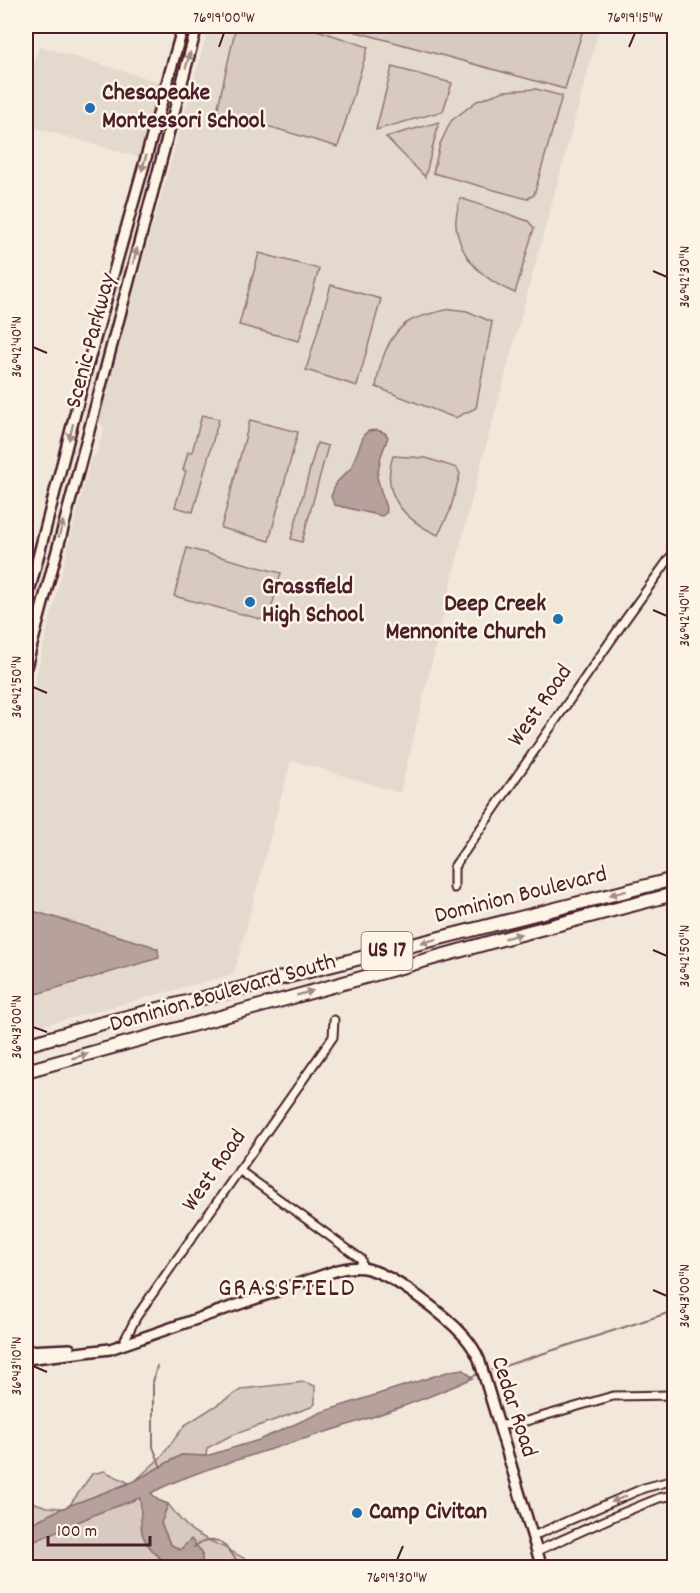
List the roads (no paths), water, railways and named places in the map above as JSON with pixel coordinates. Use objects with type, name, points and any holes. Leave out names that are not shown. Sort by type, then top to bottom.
[{"type":"highway","name":"Dominion Boulevard","points":[[99,1024],[675,879]]},
{"type":"highway","name":"Dominion Boulevard South","points":[[26,1071],[502,939],[675,894]]},
{"type":"highway","points":[[243,988],[248,1009]]},
{"type":"highway","name":"Dominion Boulevard South","points":[[26,1045],[99,1024]]},
{"type":"highway","points":[[26,1039],[54,1030],[76,1030]]},
{"type":"street","name":"Scenic Parkway","points":[[26,604],[86,371],[183,26]]},
{"type":"street","name":"Scenic Parkway","points":[[26,666],[197,26]]},
{"type":"street","name":"West Road","points":[[454,888],[454,867],[675,552]]},
{"type":"street","name":"West Road","points":[[122,1345],[137,1316],[333,1037],[334,1020]]},
{"type":"street","points":[[26,1359],[103,1350],[122,1345],[301,1281],[346,1268],[362,1267],[361,1259],[239,1170]]},
{"type":"street","name":"Cedar Road","points":[[362,1267],[380,1273],[410,1291],[463,1335],[472,1347],[484,1368],[542,1568]]},
{"type":"street","points":[[26,1351],[103,1350]]},
{"type":"street","points":[[500,1425],[533,1419],[613,1396],[675,1395]]},
{"type":"street","points":[[533,1536],[644,1488],[675,1480]]},
{"type":"street","points":[[537,1551],[658,1498],[675,1494]]},
{"type":"waterway","points":[[492,1370],[674,1311]]},
{"type":"waterway","points":[[157,1366],[153,1382],[153,1447],[161,1467]]},
{"type":"waterway","points":[[470,1377],[479,1374]]},
{"type":"waterway","points":[[194,1547],[202,1542],[216,1540],[227,1548],[241,1568]]},
{"type":"place","name":"Chesapeake Montessori School","points":[[90,108]]},
{"type":"place","name":"Grassfield High School","points":[[250,602]]},
{"type":"place","name":"Deep Creek Mennonite Church","points":[[558,619]]},
{"type":"place","name":"Camp Civitan","points":[[357,1513]]},
{"type":"district","name":"GRASSFIELD","points":[[287,1289]]}]
